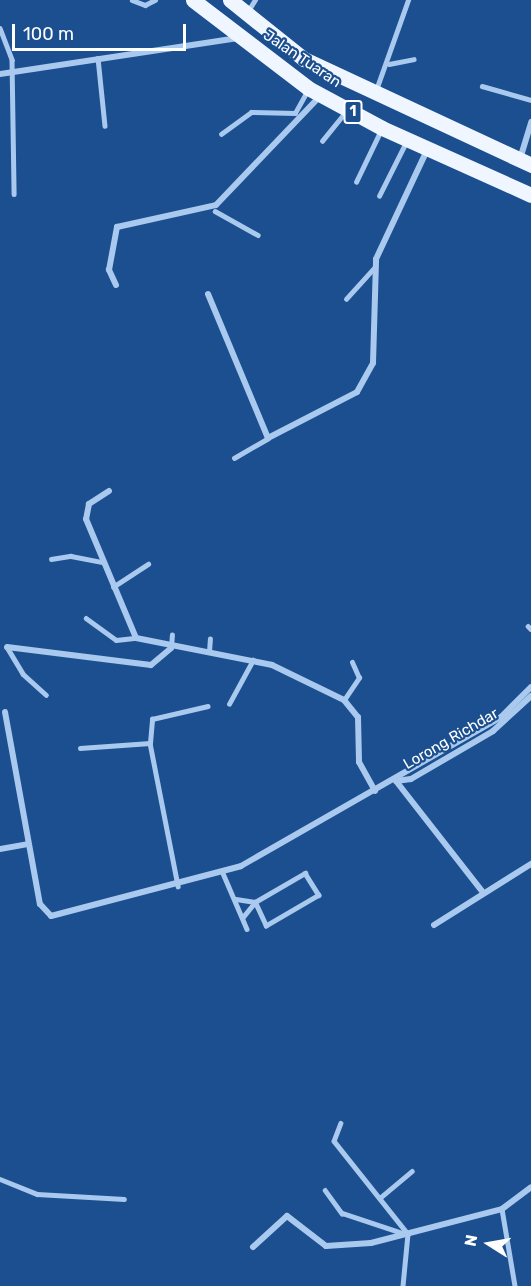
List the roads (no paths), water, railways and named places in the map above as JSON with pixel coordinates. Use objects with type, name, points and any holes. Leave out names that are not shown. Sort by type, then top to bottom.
[{"type":"main road","name":"Jalan Tuaran","points":[[193,0],[239,38],[315,91],[382,128],[531,195]]},
{"type":"main road","name":"Jalan Tuaran","points":[[230,0],[304,59],[373,95],[526,162]]},
{"type":"street","points":[[0,74],[239,38]]},
{"type":"street","points":[[116,285],[109,270],[117,227],[214,209],[315,91]]},
{"type":"street","points":[[526,162],[531,124]]},
{"type":"street","points":[[208,294],[268,438],[366,384],[373,363],[374,268],[429,148]]},
{"type":"street","points":[[109,491],[84,509],[113,587],[136,638],[171,648],[253,660],[344,700],[358,717],[359,762],[375,791]]},
{"type":"street","points":[[7,646],[151,664],[171,648]]},
{"type":"street","name":"Lorong Richdar","points":[[396,781],[501,717],[531,687]]},
{"type":"street","name":"Lorong Richdar","points":[[396,781],[411,779],[500,726],[531,696]]},
{"type":"street","points":[[5,712],[28,844],[44,914],[178,886],[222,872],[396,781],[482,891]]},
{"type":"street","points":[[0,849],[28,844]]},
{"type":"street","points":[[434,925],[482,891],[531,864]]},
{"type":"street","points":[[253,1247],[290,1216],[326,1246],[408,1234],[502,1209],[531,1187]]},
{"type":"lane","points":[[132,0],[145,5],[155,0]]},
{"type":"lane","points":[[246,14],[255,0]]},
{"type":"lane","points":[[373,95],[389,64],[408,0]]},
{"type":"lane","points":[[0,28],[12,60],[8,72],[14,94],[14,194]]},
{"type":"lane","points":[[98,58],[105,126]]},
{"type":"lane","points":[[389,64],[414,59]]},
{"type":"lane","points":[[482,86],[531,100]]},
{"type":"lane","points":[[221,134],[251,112],[296,113],[315,91]]},
{"type":"lane","points":[[322,141],[347,109]]},
{"type":"lane","points":[[356,182],[382,128]]},
{"type":"lane","points":[[379,196],[407,140]]},
{"type":"lane","points":[[214,209],[215,219]]},
{"type":"lane","points":[[214,209],[258,235]]},
{"type":"lane","points":[[346,299],[374,268]]},
{"type":"lane","points":[[234,458],[268,438]]},
{"type":"lane","points":[[51,560],[71,556],[103,562]]},
{"type":"lane","points":[[113,587],[148,564]]},
{"type":"lane","points":[[86,618],[116,640],[136,638]]},
{"type":"lane","points":[[171,648],[172,635]]},
{"type":"lane","points":[[209,652],[210,639]]},
{"type":"lane","points":[[7,646],[23,674],[46,694]]},
{"type":"lane","points":[[229,704],[253,660]]},
{"type":"lane","points":[[344,700],[359,678],[352,662]]},
{"type":"lane","points":[[178,886],[150,743],[152,719],[208,706]]},
{"type":"lane","points":[[80,748],[150,743]]},
{"type":"lane","points":[[222,872],[236,899],[247,929]]},
{"type":"lane","points":[[243,917],[255,902],[305,873],[319,895],[266,926],[255,902]]},
{"type":"lane","points":[[236,899],[255,902]]},
{"type":"lane","points":[[341,1124],[334,1141],[381,1197],[408,1234],[403,1286]]},
{"type":"lane","points":[[381,1197],[412,1171]]},
{"type":"lane","points":[[0,1179],[37,1194],[124,1199]]},
{"type":"lane","points":[[325,1190],[342,1213],[408,1234]]},
{"type":"lane","points":[[502,1209],[515,1286]]}]
